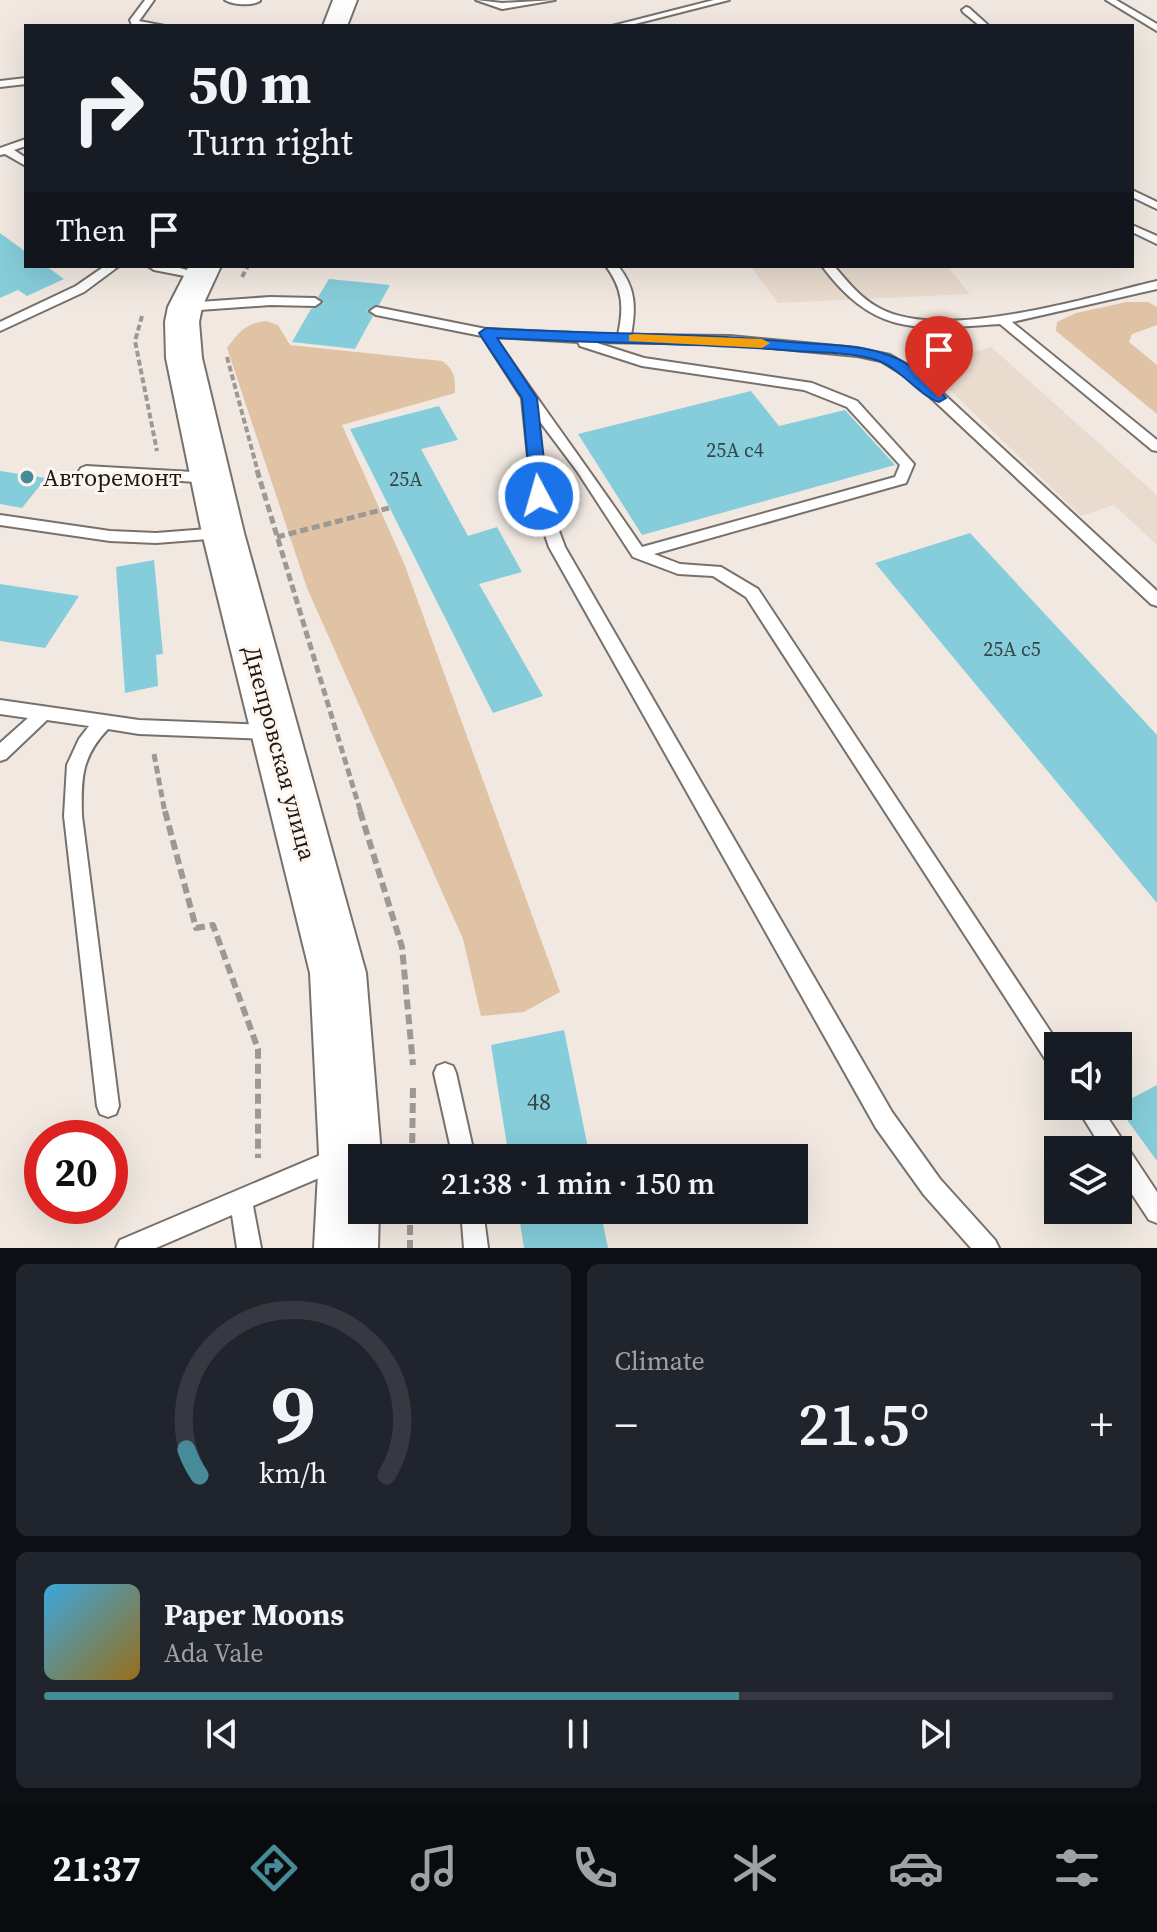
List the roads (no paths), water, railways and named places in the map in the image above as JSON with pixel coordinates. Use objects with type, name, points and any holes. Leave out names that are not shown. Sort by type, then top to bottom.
[{"type":"main road","points":[[336,24],[345,0]]},
{"type":"main road","name":"Днепровская улица","points":[[205,288],[182,322],[184,358],[223,533],[338,973],[349,1144]]},
{"type":"main road","name":"Днепровская улица","points":[[346,1248],[348,1201]]},
{"type":"lane","points":[[144,24],[134,20],[150,0]]},
{"type":"lane","points":[[229,0],[256,1]]},
{"type":"lane","points":[[480,0],[502,6],[551,0]]},
{"type":"lane","points":[[628,24],[725,0]]},
{"type":"lane","points":[[1110,0],[1157,28]]},
{"type":"lane","points":[[966,10],[983,24]]},
{"type":"lane","points":[[0,84],[24,81]]},
{"type":"lane","points":[[4,151],[24,143]]},
{"type":"lane","points":[[4,151],[24,162]]},
{"type":"lane","points":[[1134,194],[1157,206]]},
{"type":"lane","points":[[1134,229],[1157,241]]},
{"type":"lane","points":[[0,327],[80,289],[110,268]]},
{"type":"lane","points":[[159,268],[205,288],[315,302]]},
{"type":"lane","points":[[614,268],[627,282],[629,309],[624,338]]},
{"type":"lane","points":[[830,268],[856,299],[885,316],[913,321],[1003,320],[1157,285]]},
{"type":"lane","points":[[376,311],[486,333],[567,338],[730,340],[857,352],[885,358],[917,377],[1157,600]]},
{"type":"lane","points":[[1003,320],[1157,447]]},
{"type":"lane","points":[[486,333],[638,553],[678,569],[716,571],[752,593],[1044,1040]]},
{"type":"lane","points":[[567,338],[642,362],[807,386],[852,404],[907,464],[901,480],[638,553]]},
{"type":"lane","points":[[529,398],[539,496],[557,547],[884,1120],[921,1174],[957,1218],[987,1248]]},
{"type":"lane","points":[[86,471],[210,478]]},
{"type":"lane","points":[[0,520],[110,536],[156,538],[223,533]]},
{"type":"lane","points":[[0,707],[103,723],[275,732]]},
{"type":"lane","points":[[0,754],[42,715]]},
{"type":"lane","points":[[103,723],[84,741],[72,778],[73,816],[108,1106]]},
{"type":"lane","points":[[445,1073],[461,1144]]},
{"type":"lane","points":[[128,1248],[348,1155]]},
{"type":"lane","points":[[1132,1174],[1157,1212]]},
{"type":"lane","points":[[249,1195],[249,1248]]},
{"type":"lane","points":[[473,1224],[476,1248]]},
{"type":"place","name":"Авторемонт","points":[[27,477]]}]
